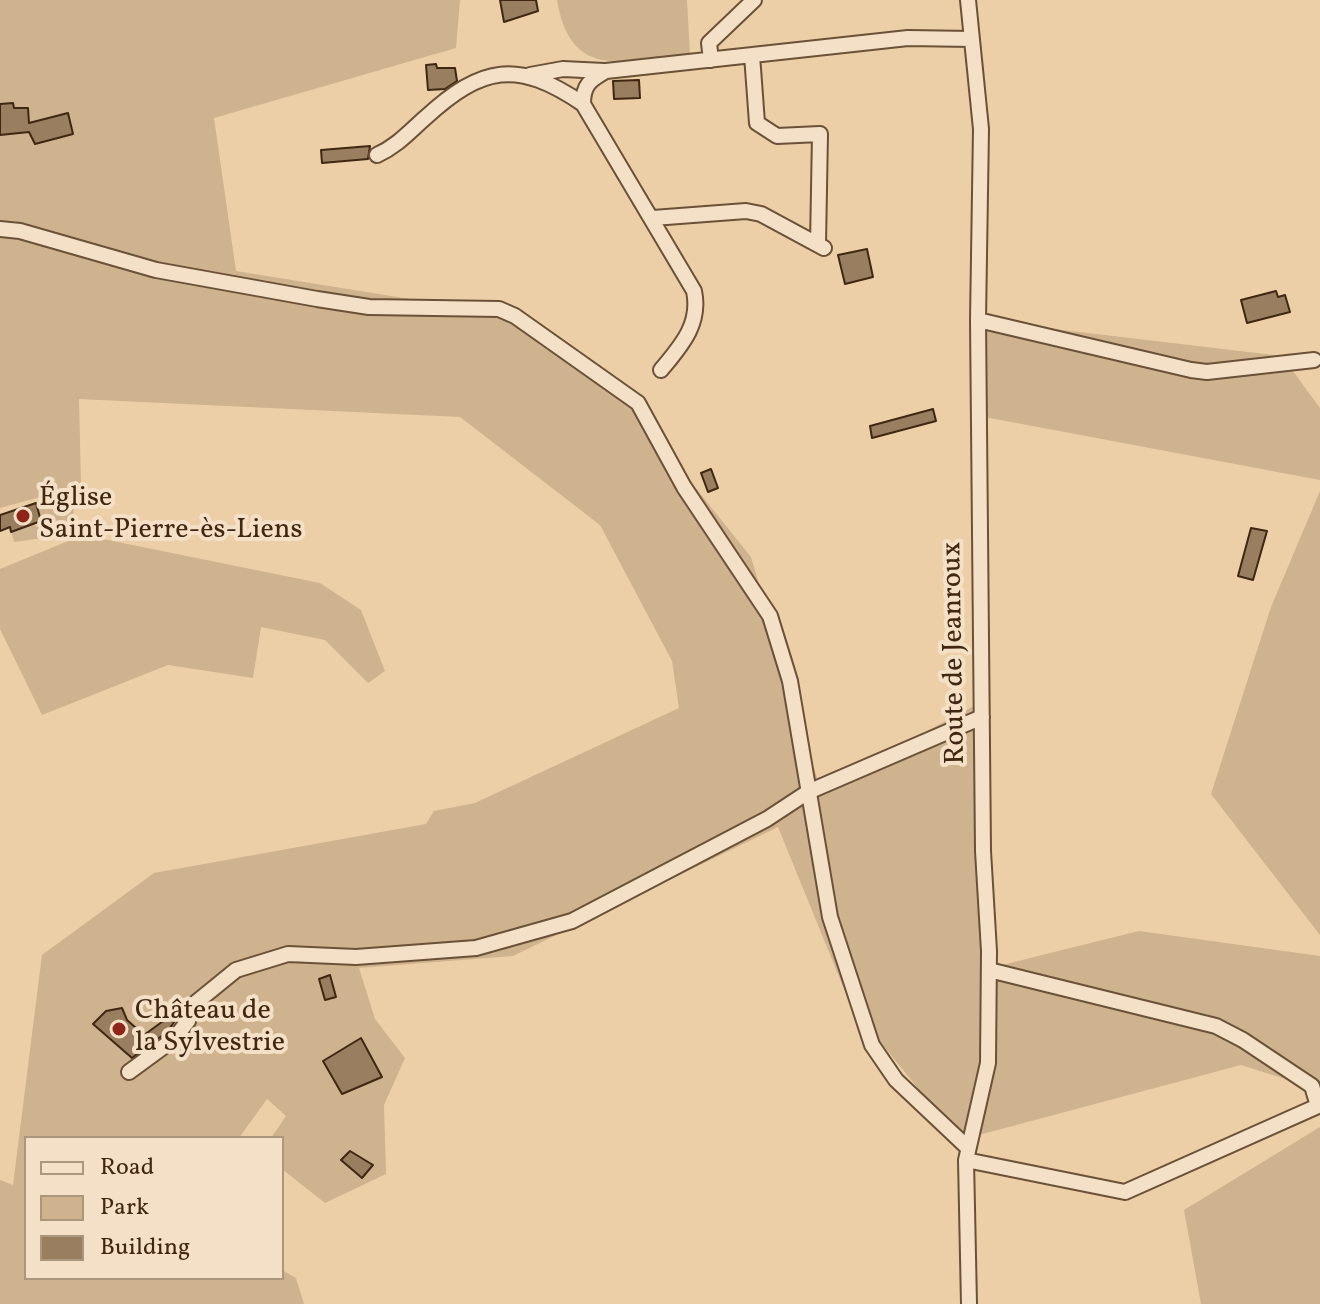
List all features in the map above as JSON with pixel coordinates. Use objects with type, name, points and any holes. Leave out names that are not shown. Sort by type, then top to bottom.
[{"type":"street","points":[[711,60],[709,43],[754,0]]},
{"type":"street","name":"Route de Jeanroux","points":[[968,0],[981,129],[978,320],[982,717],[989,970],[988,1063],[967,1154],[969,1304]]},
{"type":"street","points":[[377,155],[391,149],[446,100],[478,78],[526,76],[563,69],[606,71],[908,38],[972,39]]},
{"type":"street","points":[[653,218],[746,211],[761,214],[821,246],[820,134],[777,136],[757,123],[752,55]]},
{"type":"street","points":[[583,104],[583,92],[590,81],[606,71]]},
{"type":"street","points":[[526,76],[560,88],[583,104],[694,291],[697,306],[688,337],[661,370]]},
{"type":"street","points":[[0,229],[20,231],[156,270],[317,299],[369,307],[499,309],[515,316],[638,403],[684,487],[770,616],[790,681],[830,917],[872,1045],[896,1080],[967,1154],[1125,1192],[1318,1106],[1312,1086],[1216,1026],[989,970]]},
{"type":"street","points":[[978,320],[1207,372],[1314,360]]},
{"type":"street","points":[[129,1072],[174,1039],[188,1021],[193,1005],[236,970],[288,954],[356,957],[476,948],[572,921],[767,819],[808,792],[982,717]]},
{"type":"green space","points":[[0,0],[460,0],[456,48],[214,118],[236,271],[515,316],[613,385],[751,557],[820,788],[976,705],[990,968],[1139,931],[1320,956],[1320,1090],[1241,1065],[960,1140],[851,1006],[778,827],[513,956],[359,968],[375,1019],[405,1058],[384,1105],[386,1174],[325,1203],[284,1171],[284,1136],[272,1136],[286,1116],[267,1099],[240,1136],[24,1136],[24,1280],[284,1280],[284,1271],[296,1278],[304,1304],[0,1304],[0,1180],[13,1185],[42,955],[154,873],[426,824],[434,811],[475,803],[679,708],[672,661],[600,525],[460,417],[79,399],[81,486],[0,508]]},
{"type":"green space","points":[[557,0],[687,0],[690,55],[623,62],[588,55],[575,44],[564,26]]},
{"type":"green space","points":[[978,320],[1282,356],[1320,408],[1320,480],[974,415]]},
{"type":"green space","points":[[1320,491],[1320,935],[1211,794],[1271,607]]},
{"type":"green space","points":[[74,502],[72,534],[14,542],[11,532],[23,528],[21,523],[33,519],[36,527],[42,525],[36,503]]},
{"type":"green space","points":[[83,535],[320,583],[361,610],[385,671],[368,683],[325,640],[261,627],[253,678],[168,665],[42,715],[0,629],[0,569]]},
{"type":"green space","points":[[1320,1127],[1320,1304],[1201,1304],[1184,1210]]},
{"type":"building","points":[[500,0],[536,0],[538,11],[504,22]]},
{"type":"building","points":[[436,64],[437,68],[455,68],[457,81],[445,89],[428,90],[426,65]]},
{"type":"building","points":[[639,80],[640,98],[614,99],[613,81]]},
{"type":"building","points":[[13,103],[14,108],[28,108],[29,123],[68,113],[73,134],[35,144],[29,132],[0,135],[0,104]]},
{"type":"building","points":[[370,146],[368,159],[322,163],[321,150]]},
{"type":"building","points":[[867,249],[873,277],[845,284],[838,255]]},
{"type":"building","points":[[1276,291],[1278,297],[1285,295],[1290,312],[1247,323],[1241,300]]},
{"type":"building","points":[[933,409],[936,421],[872,438],[870,426]]},
{"type":"building","points":[[711,469],[718,488],[708,492],[701,473]]},
{"type":"building","name":"Église Saint-Pierre-ès-Liens","points":[[36,503],[41,521],[11,532],[10,527],[0,531],[0,515]]},
{"type":"building","points":[[1251,528],[1267,531],[1253,580],[1238,576]]},
{"type":"building","points":[[330,975],[336,997],[325,1000],[319,979]]},
{"type":"building","name":"Château de la Sylvestrie","points":[[122,1008],[127,1020],[144,1035],[177,1011],[180,1014],[167,1032],[132,1058],[93,1024],[106,1011]]},
{"type":"building","points":[[361,1038],[382,1077],[342,1094],[323,1061]]},
{"type":"building","points":[[350,1151],[373,1165],[362,1178],[341,1160]]},
{"type":"place","name":"Église Saint-Pierre-ès-Liens","points":[[23,516]]},
{"type":"place","name":"Château de la Sylvestrie","points":[[119,1029]]}]
